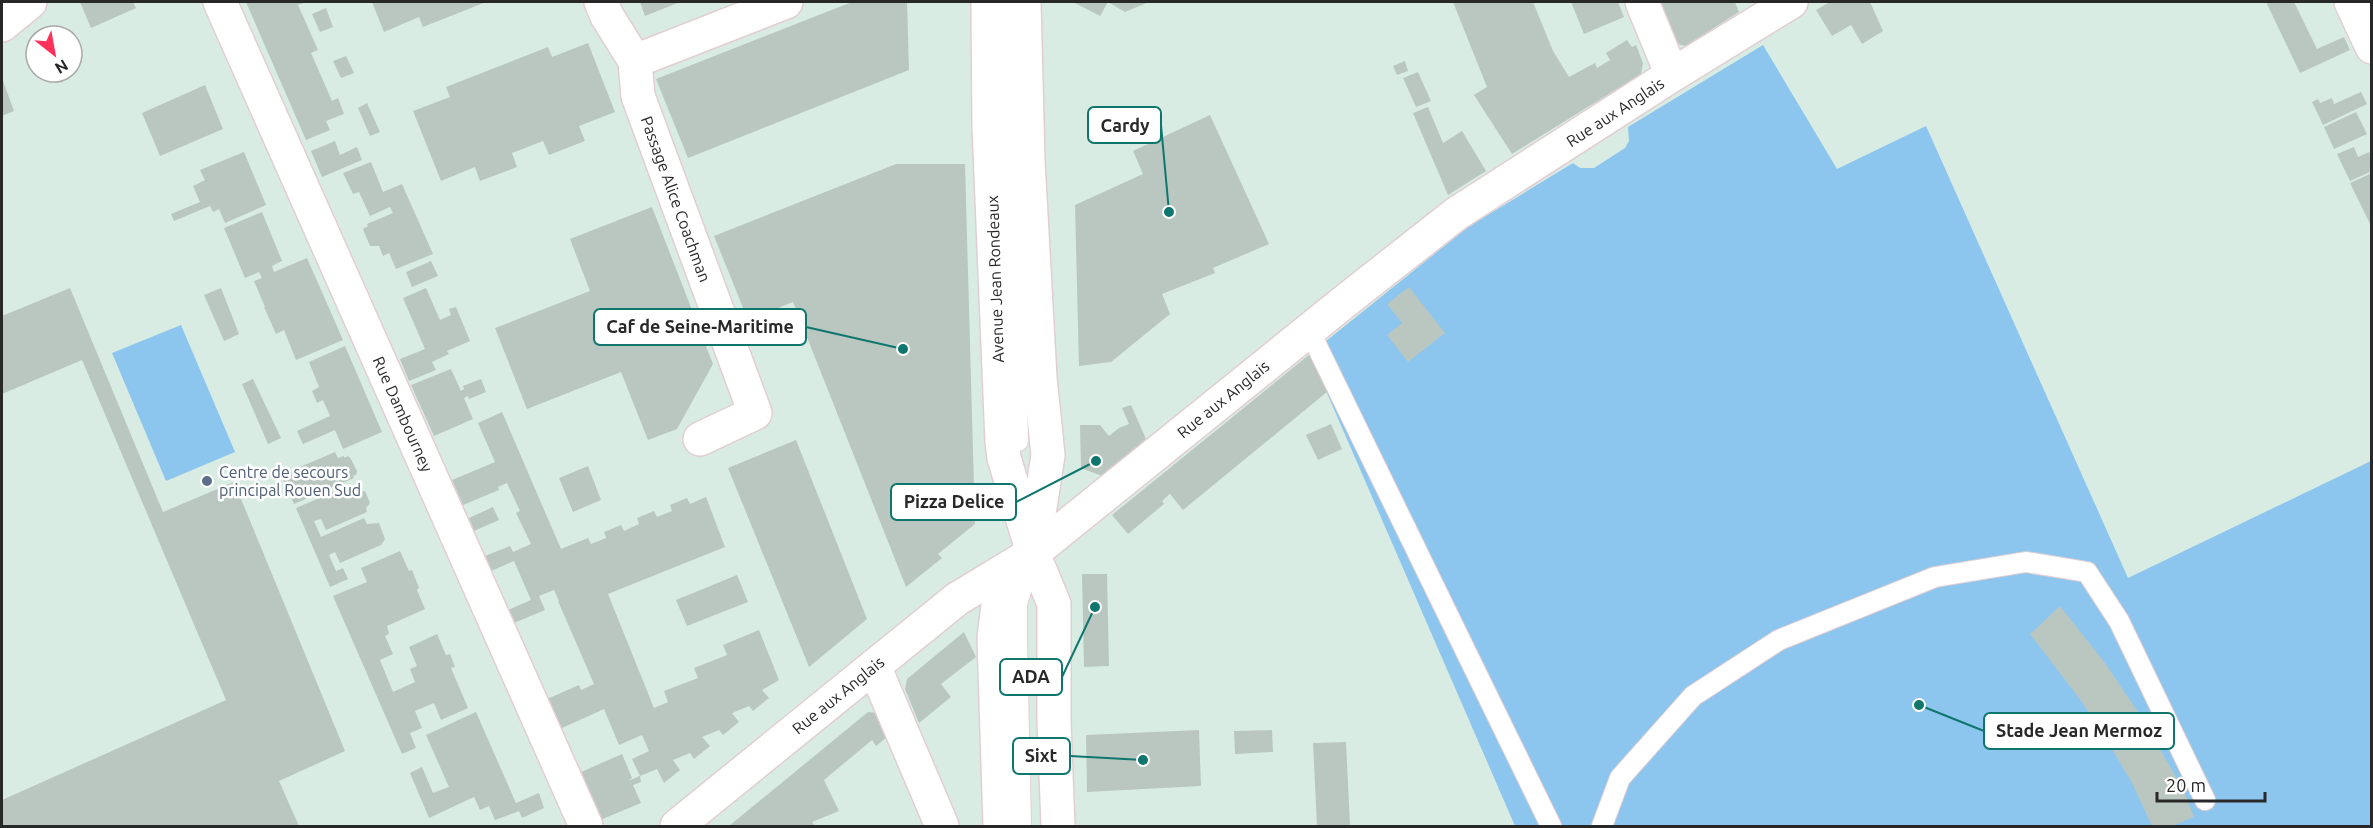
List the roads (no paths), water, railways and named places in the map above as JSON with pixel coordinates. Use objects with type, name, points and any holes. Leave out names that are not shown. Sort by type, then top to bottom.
[{"type":"street","points":[[2,25],[30,2]]},
{"type":"street","name":"Rue Dambourney","points":[[220,2],[586,826]]},
{"type":"street","points":[[601,2],[635,61],[786,2]]},
{"type":"street","name":"Avenue Jean Rondeaux","points":[[988,2],[989,126],[1002,442],[1004,458],[1033,552],[1054,604],[1054,722],[1058,826]]},
{"type":"street","name":"Avenue Jean Rondeaux","points":[[1000,826],[994,638],[998,605],[1033,552],[1048,455],[1040,378],[1028,161],[1024,2]]},
{"type":"street","points":[[1642,2],[1672,75]]},
{"type":"street","name":"Rue aux Anglais","points":[[677,826],[957,599],[1033,552],[1456,214],[1672,75],[1791,2]]},
{"type":"street","points":[[2351,2],[2372,47]]},
{"type":"street","name":"Passage Alice Coachman","points":[[635,61],[638,96],[755,413],[700,439]]},
{"type":"street","points":[[874,666],[942,826]]},
{"type":"lane","name":"Avenue Jean Rondeaux","points":[[1007,2],[1018,456],[1033,552],[1017,604],[1021,826]]},
{"type":"lane","points":[[1309,330],[1551,826]]},
{"type":"lane","points":[[1602,826],[1620,778],[1693,696],[1779,640],[1935,577],[2026,562],[2086,572],[2119,621],[2205,800]]},
{"type":"place","name":"Cardy","points":[[1169,212]]},
{"type":"place","name":"Caf de Seine-Maritime","points":[[903,349]]},
{"type":"place","name":"Pizza Delice","points":[[1096,461]]},
{"type":"place","name":"Centre de secours principal Rouen Sud","points":[[207,481]]},
{"type":"place","name":"ADA","points":[[1095,607]]},
{"type":"place","name":"Stade Jean Mermoz","points":[[1919,705]]},
{"type":"place","name":"Sixt","points":[[1143,760]]}]
